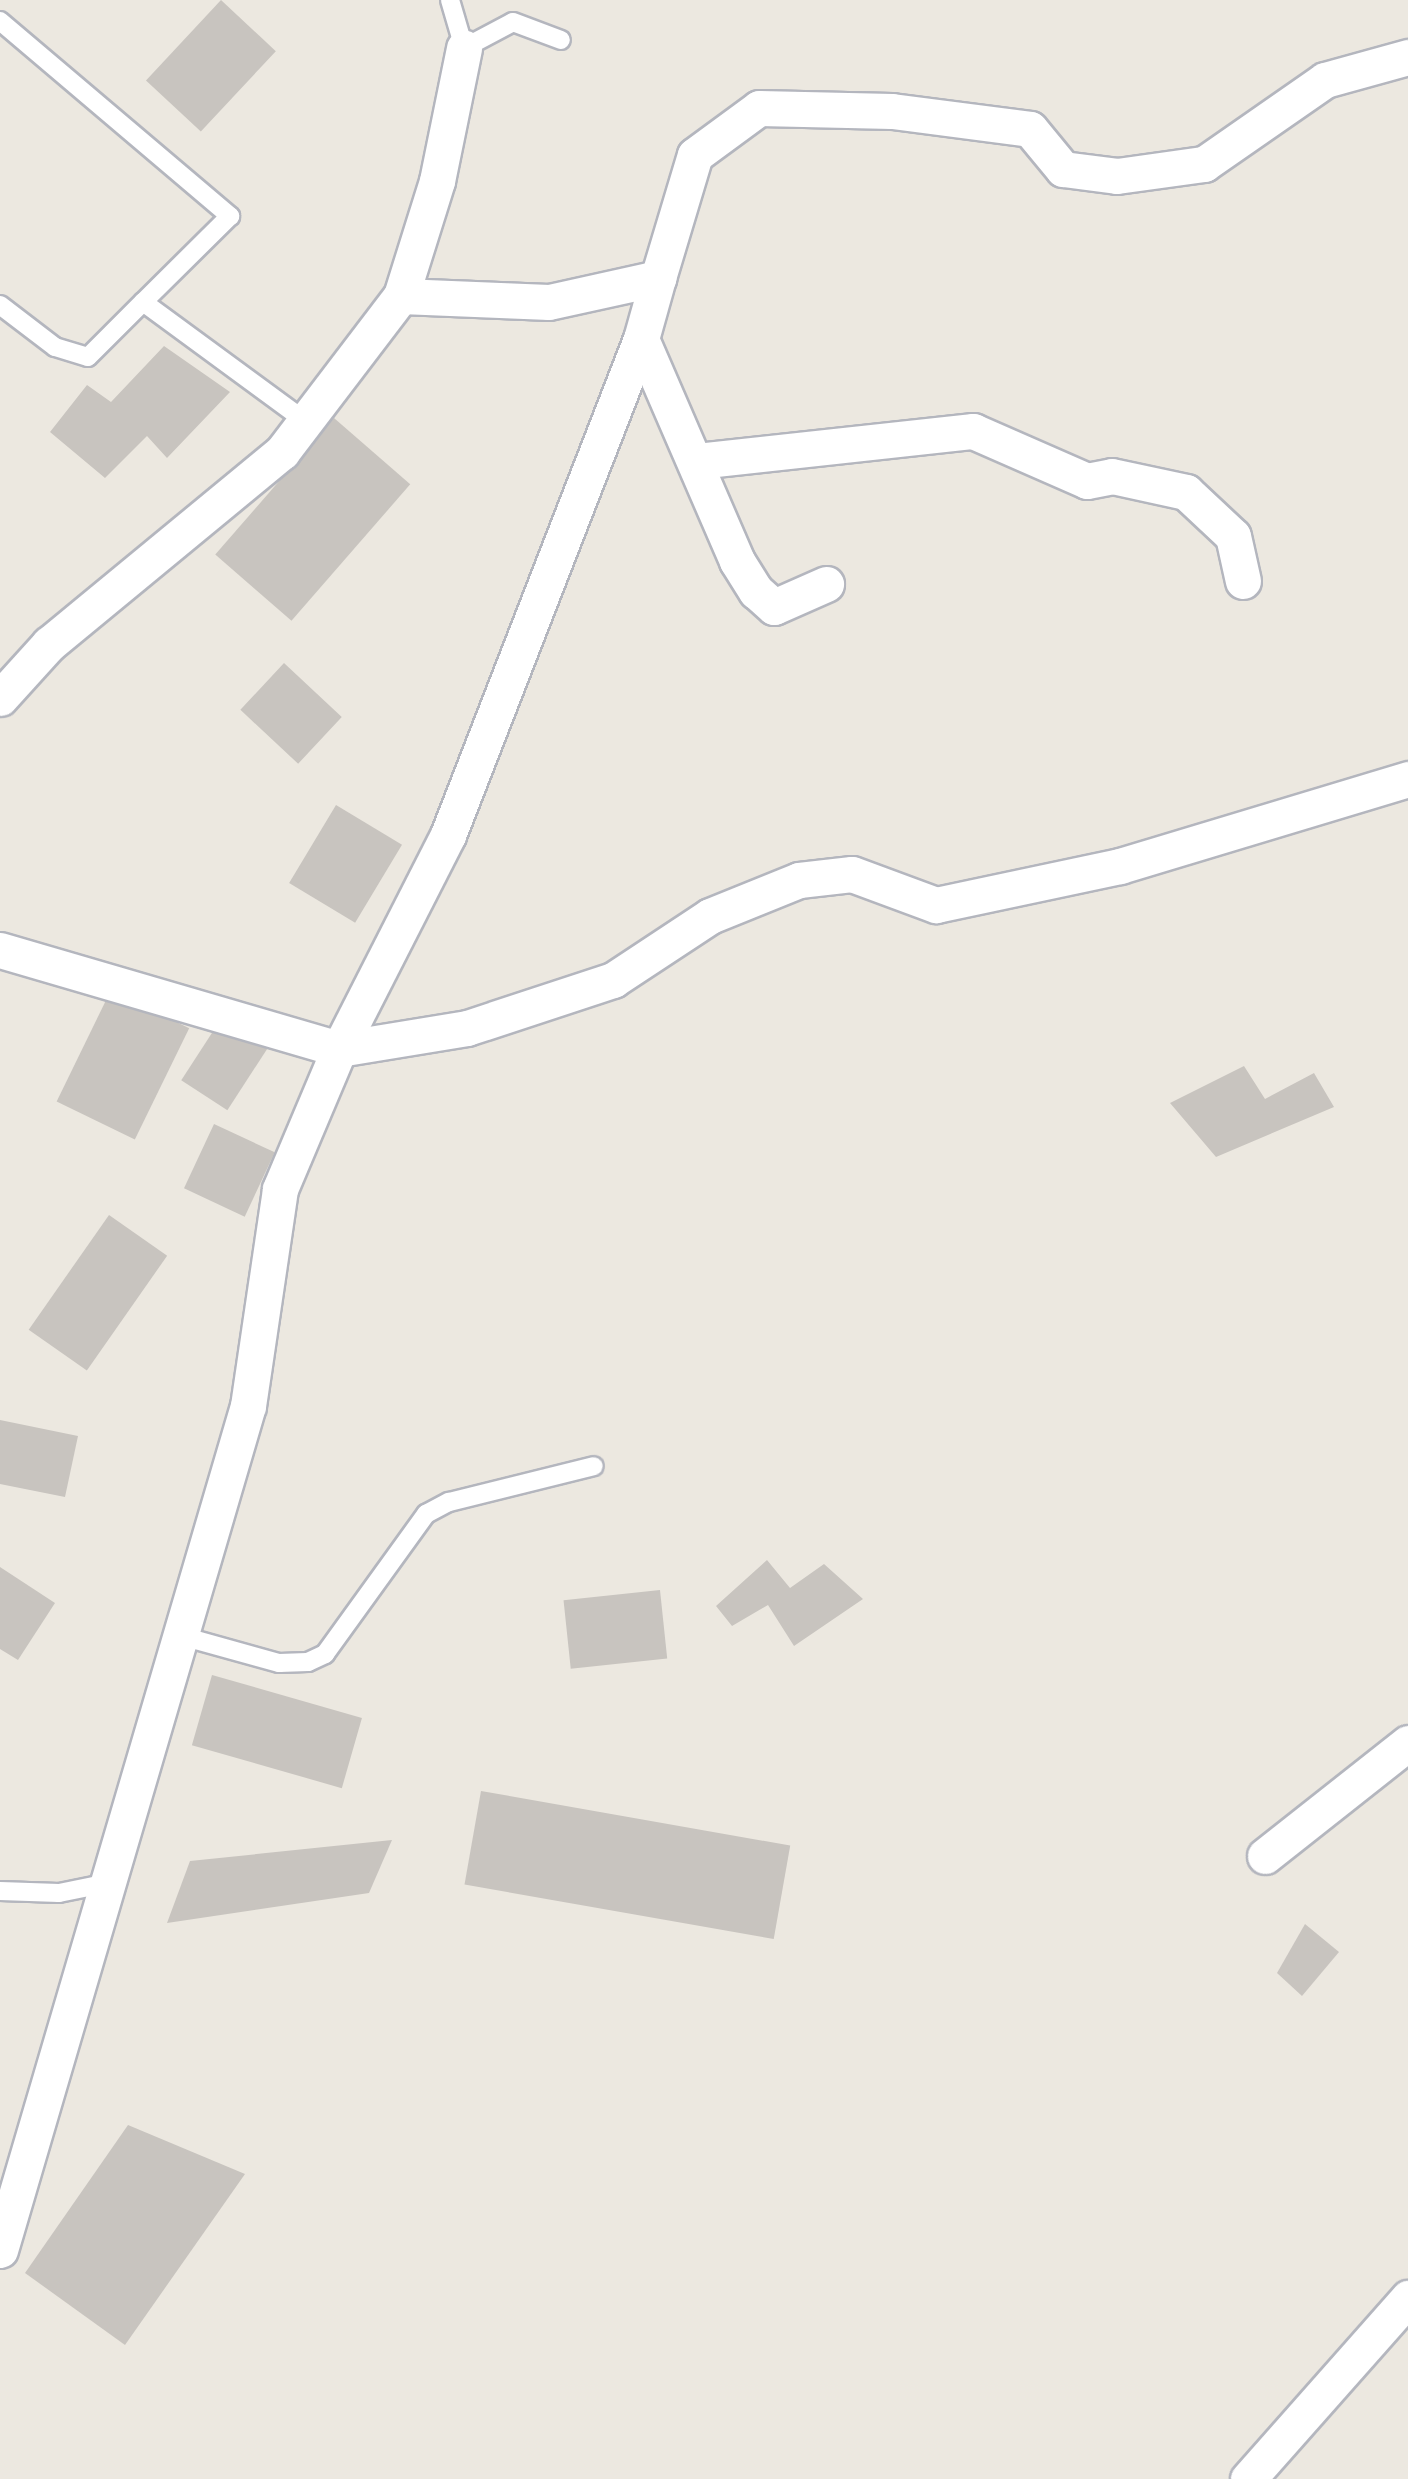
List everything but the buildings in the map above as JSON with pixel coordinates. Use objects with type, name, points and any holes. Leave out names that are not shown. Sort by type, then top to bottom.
[{"type":"street","points":[[0,698],[48,644],[282,452],[308,423],[401,296],[436,181],[464,48]]},
{"type":"street","points":[[0,2250],[112,1882],[178,1635],[248,1406],[280,1189],[340,1049],[448,835],[641,339],[696,155],[759,108],[892,111],[1030,129],[1063,169],[1117,176],[1204,164],[1324,80],[1408,57]]},
{"type":"street","points":[[401,296],[549,302],[658,278]]},
{"type":"street","points":[[641,339],[697,462],[736,561],[756,590],[774,607],[826,584]]},
{"type":"street","points":[[697,462],[973,431],[1087,481],[1112,476],[1186,492],[1234,536],[1243,582]]},
{"type":"street","points":[[0,950],[340,1049],[467,1028],[613,980],[710,916],[800,880],[852,874],[936,905],[1157,856],[1408,779]]},
{"type":"street","points":[[1265,1856],[1408,1743]]},
{"type":"street","points":[[1248,2479],[1408,2298]]},
{"type":"lane","points":[[450,0],[464,48],[513,22],[561,40]]},
{"type":"lane","points":[[0,21],[230,216],[88,357],[54,347],[0,305]]},
{"type":"lane","points":[[143,302],[308,423]]},
{"type":"lane","points":[[178,1635],[279,1663],[308,1662],[325,1654],[426,1514],[450,1502],[594,1466]]},
{"type":"lane","points":[[0,1891],[58,1894],[112,1882]]}]
